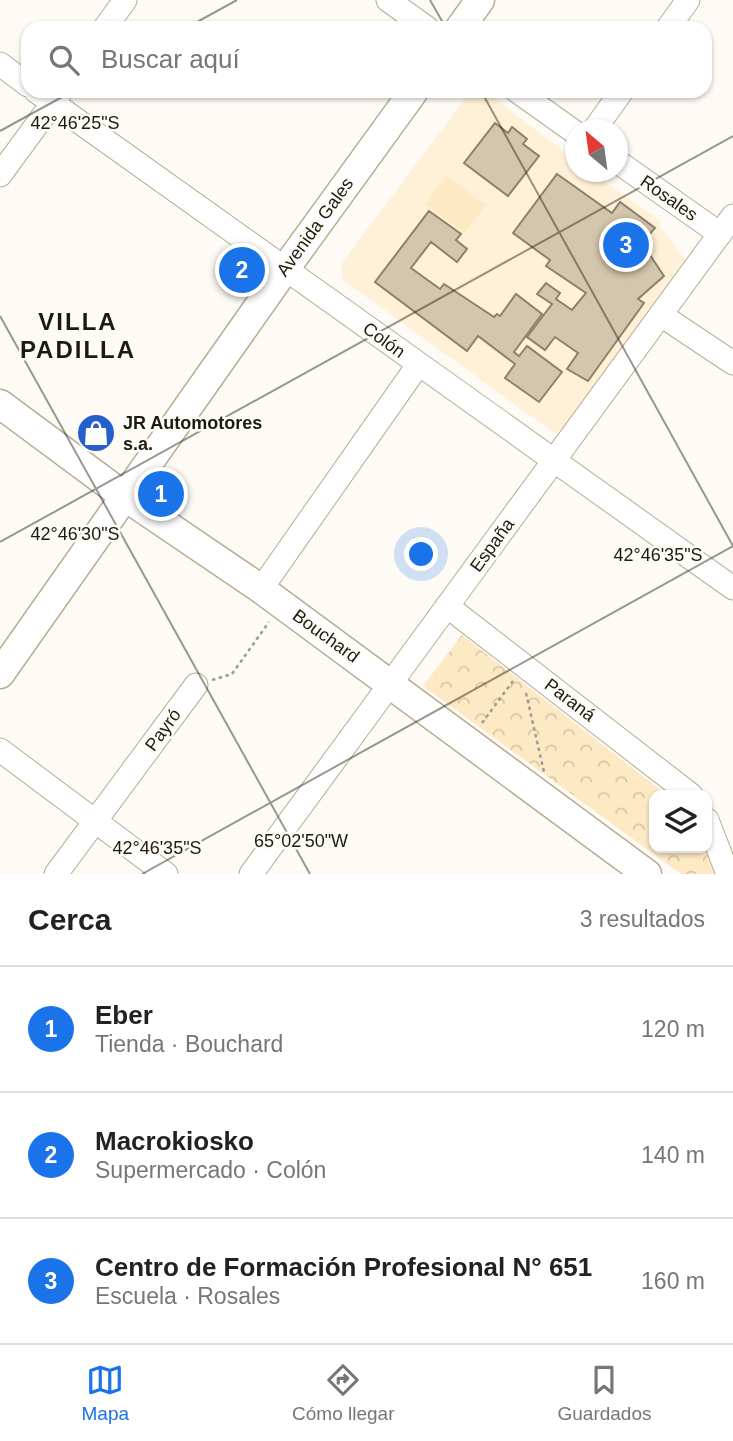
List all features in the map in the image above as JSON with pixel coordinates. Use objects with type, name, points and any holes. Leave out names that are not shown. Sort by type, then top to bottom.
[{"type":"main road","points":[[465,21],[480,0]]},
{"type":"main road","name":"Avenida Gales","points":[[0,674],[409,98]]},
{"type":"main road","name":"Bouchard","points":[[0,404],[124,496],[271,596],[648,874]]},
{"type":"street","points":[[111,21],[125,0]]},
{"type":"street","points":[[387,0],[417,21]]},
{"type":"street","points":[[673,21],[688,0]]},
{"type":"street","points":[[0,64],[21,80]]},
{"type":"street","points":[[0,175],[48,98]]},
{"type":"street","name":"Colón","points":[[54,98],[418,365],[733,588]]},
{"type":"street","points":[[527,98],[565,124]]},
{"type":"street","points":[[602,119],[617,98]]},
{"type":"street","name":"Rosales","points":[[628,168],[726,225]]},
{"type":"street","name":"España","points":[[251,874],[726,225]]},
{"type":"street","points":[[661,315],[733,363]]},
{"type":"street","points":[[271,596],[418,365]]},
{"type":"street","name":"Paraná","points":[[447,606],[684,790]]},
{"type":"street","name":"Payró","points":[[56,874],[196,685]]},
{"type":"street","points":[[0,750],[166,874]]},
{"type":"street","points":[[712,833],[728,874]]},
{"type":"path","points":[[196,685],[232,674],[271,596]]},
{"type":"path","points":[[468,741],[521,666]]},
{"type":"path","points":[[521,666],[551,802]]},
{"type":"shaded area","points":[[466,98],[494,98],[565,152],[565,182],[605,182],[661,221],[659,225],[687,262],[566,429],[554,433],[343,280],[341,264]]},
{"type":"green space","points":[[446,176],[486,205],[465,233],[425,204]]},
{"type":"green space","points":[[462,635],[661,790],[649,790],[649,851],[423,686]]},
{"type":"green space","points":[[652,853],[709,853],[719,874],[681,874]]},
{"type":"building","points":[[495,123],[508,133],[512,127],[527,139],[523,144],[539,156],[508,196],[464,163]]},
{"type":"building","points":[[557,174],[612,213],[620,202],[655,228],[642,243],[664,276],[638,299],[644,303],[588,381],[567,369],[578,353],[555,337],[545,350],[527,337],[552,304],[537,294],[546,283],[560,293],[556,299],[572,310],[586,293],[546,266],[550,260],[513,233]]},
{"type":"building","points":[[429,211],[461,234],[456,240],[467,249],[457,262],[431,242],[411,268],[440,289],[444,284],[494,317],[497,314],[500,316],[516,294],[542,314],[514,352],[519,356],[527,346],[562,372],[539,402],[505,378],[515,364],[478,336],[467,351],[375,282]]},
{"type":"place","name":"Centro de Formación Profesional N° 651","points":[[626,245]]},
{"type":"place","name":"Macrokiosko","points":[[242,270]]},
{"type":"place","name":"JR Automotores s.a.","points":[[96,433]]},
{"type":"place","name":"Eber","points":[[161,494]]},
{"type":"district","name":"VILLA PADILLA","points":[[78,335]]}]
